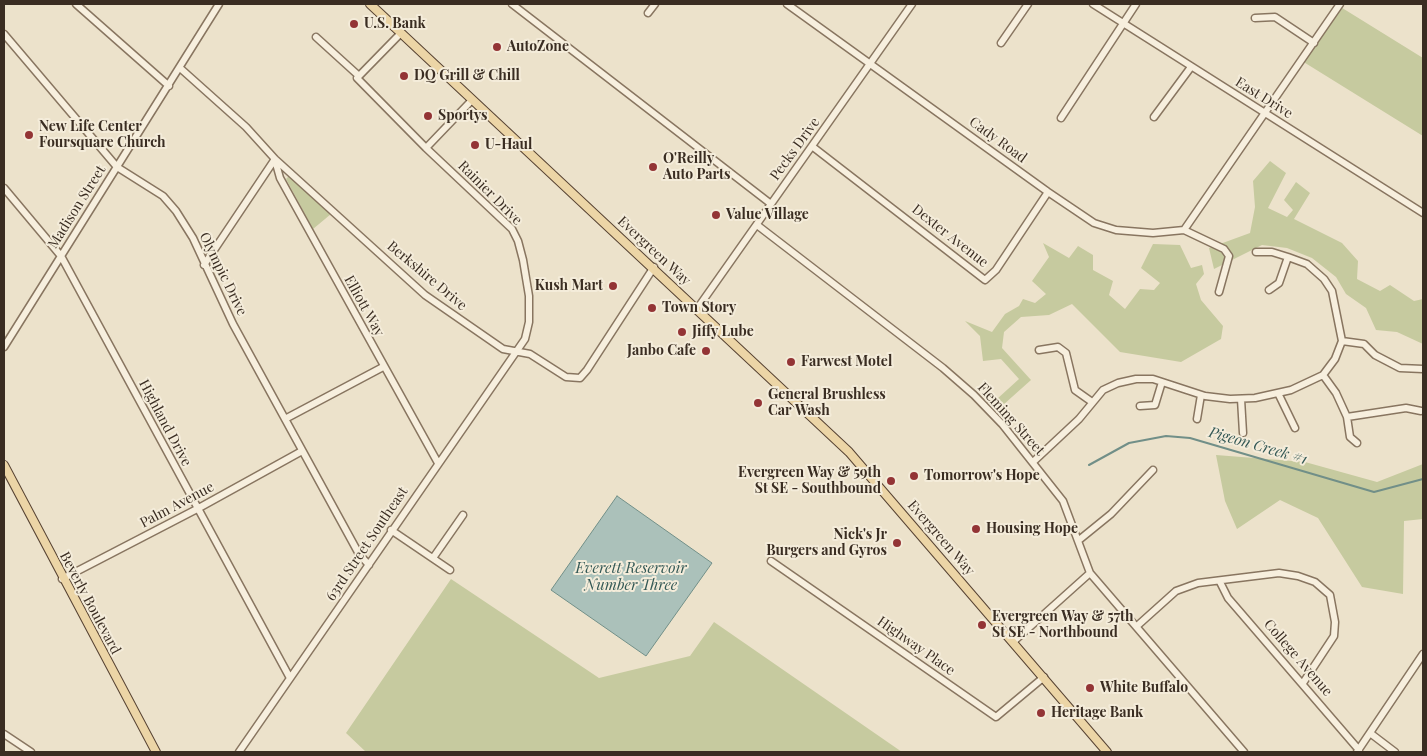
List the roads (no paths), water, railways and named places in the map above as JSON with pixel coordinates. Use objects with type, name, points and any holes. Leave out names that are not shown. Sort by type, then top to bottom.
[{"type":"main road","name":"Evergreen Way","points":[[370,4],[849,452],[1107,752]]},
{"type":"main road","name":"Beverly Boulevard","points":[[4,465],[62,579],[156,752]]},
{"type":"street","points":[[76,4],[169,86]]},
{"type":"street","name":"Madison Street","points":[[4,347],[219,4]]},
{"type":"street","points":[[512,4],[771,204]]},
{"type":"street","points":[[648,13],[655,4]]},
{"type":"street","name":"Cady Road","points":[[787,4],[1094,223],[1116,230],[1153,233],[1184,230],[1224,249],[1229,256],[1219,292]]},
{"type":"street","name":"Pecks Drive","points":[[696,309],[912,4]]},
{"type":"street","points":[[1001,43],[1028,4]]},
{"type":"street","name":"East Drive","points":[[1093,4],[1423,213]]},
{"type":"street","points":[[1061,118],[1136,4]]},
{"type":"street","points":[[1184,230],[1266,114],[1340,4]]},
{"type":"street","points":[[1255,18],[1275,17],[1314,43]]},
{"type":"street","points":[[359,76],[401,33]]},
{"type":"street","name":"Olympic Drive","points":[[4,34],[117,166],[163,196],[176,211],[193,238],[233,324],[285,420],[359,554],[369,565]]},
{"type":"street","name":"Rainier Drive","points":[[316,37],[359,76],[357,78],[426,148],[512,229],[518,241],[529,296],[529,322],[525,339],[516,350]]},
{"type":"street","points":[[1154,117],[1191,66]]},
{"type":"street","name":"Berkshire Drive","points":[[180,68],[246,127],[275,159],[425,295],[503,349],[530,354],[566,378],[580,378],[654,268]]},
{"type":"street","points":[[426,148],[472,100]]},
{"type":"street","name":"Dexter Avenue","points":[[813,146],[985,280],[996,270],[1048,192]]},
{"type":"street","points":[[204,265],[275,159]]},
{"type":"street","name":"Elliott Way","points":[[275,159],[280,178],[382,367],[438,463]]},
{"type":"street","name":"Highland Drive","points":[[4,188],[61,256],[290,678]]},
{"type":"street","name":"Fleming Street","points":[[757,225],[943,368],[974,395],[1033,462],[1063,501],[1090,573],[1244,752]]},
{"type":"street","points":[[1033,462],[1079,419],[1103,390],[1118,384],[1136,379],[1153,379],[1201,395],[1241,399],[1291,390],[1323,375],[1335,359],[1342,341],[1332,291],[1324,279],[1307,264],[1272,252],[1256,252]]},
{"type":"street","points":[[1269,290],[1280,283],[1288,257]]},
{"type":"street","points":[[1342,341],[1364,344],[1376,355],[1400,368],[1423,369]]},
{"type":"street","points":[[1039,350],[1058,347],[1066,353],[1075,390],[1092,402]]},
{"type":"street","name":"63rd Street Southeast","points":[[239,752],[516,350]]},
{"type":"street","points":[[285,420],[382,367]]},
{"type":"street","points":[[1323,375],[1332,385],[1348,417],[1350,437],[1357,443]]},
{"type":"street","points":[[1140,406],[1155,405],[1162,382]]},
{"type":"street","points":[[1278,393],[1295,428]]},
{"type":"street","points":[[1197,419],[1201,395]]},
{"type":"street","points":[[1241,399],[1243,433]]},
{"type":"street","points":[[1348,417],[1406,408],[1421,411]]},
{"type":"street","name":"Palm Avenue","points":[[62,579],[197,509],[302,451]]},
{"type":"street","points":[[1079,540],[1111,514],[1153,470]]},
{"type":"street","points":[[433,558],[463,514]]},
{"type":"street","points":[[391,530],[450,570]]},
{"type":"street","name":"Highway Place","points":[[771,561],[996,717],[1044,677]]},
{"type":"street","points":[[1013,642],[1090,573]]},
{"type":"street","points":[[1137,626],[1176,591],[1198,583],[1220,582],[1279,573],[1298,576],[1315,582],[1330,595],[1333,607],[1334,636],[1303,683]]},
{"type":"street","name":"College Avenue","points":[[1220,582],[1228,598],[1303,683],[1358,751]]},
{"type":"street","points":[[1358,751],[1423,654]]},
{"type":"street","points":[[1370,733],[1395,752]]},
{"type":"street","points":[[4,734],[31,752]]},
{"type":"water","name":"Everett Reservoir Number Three","points":[[617,496],[712,563],[646,656],[551,590]]},
{"type":"waterway","name":"Pigeon Creek #1","points":[[1089,465],[1129,443],[1166,436],[1190,438],[1374,492],[1423,479]]},
{"type":"place","name":"U.S. Bank","points":[[354,24]]},
{"type":"place","name":"AutoZone","points":[[497,47]]},
{"type":"place","name":"DQ Grill & Chill","points":[[404,76]]},
{"type":"place","name":"Sportys","points":[[428,116]]},
{"type":"place","name":"New Life Center Foursquare Church","points":[[29,135]]},
{"type":"place","name":"U-Haul","points":[[475,145]]},
{"type":"place","name":"O'Reilly Auto Parts","points":[[653,167]]},
{"type":"place","name":"Value Village","points":[[716,215]]},
{"type":"place","name":"Kush Mart","points":[[613,286]]},
{"type":"place","name":"Town Story","points":[[652,308]]},
{"type":"place","name":"Jiffy Lube","points":[[682,332]]},
{"type":"place","name":"Janbo Cafe","points":[[706,351]]},
{"type":"place","name":"Farwest Motel","points":[[791,362]]},
{"type":"place","name":"General Brushless Car Wash","points":[[758,403]]},
{"type":"place","name":"Tomorrow's Hope","points":[[914,476]]},
{"type":"place","name":"Evergreen Way & 59th St SE - Southbound","points":[[891,481]]},
{"type":"place","name":"Housing Hope","points":[[976,529]]},
{"type":"place","name":"Nick's Jr Burgers and Gyros","points":[[897,543]]},
{"type":"place","name":"Evergreen Way & 57th St SE - Northbound","points":[[982,625]]},
{"type":"place","name":"White Buffalo","points":[[1090,688]]},
{"type":"place","name":"Heritage Bank","points":[[1041,713]]}]
